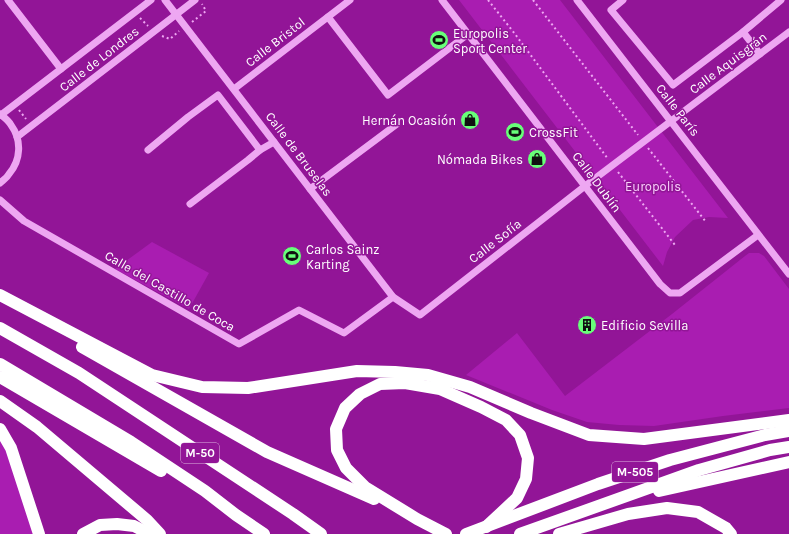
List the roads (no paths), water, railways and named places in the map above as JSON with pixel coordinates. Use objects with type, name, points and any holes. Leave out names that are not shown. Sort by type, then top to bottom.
[{"type":"highway","points":[[0,296],[152,375],[202,388],[248,388],[357,370],[428,375],[470,387],[531,414],[589,435],[644,439],[789,420]]},
{"type":"highway","points":[[0,296],[71,341],[267,452],[417,518]]},
{"type":"highway","points":[[0,321],[53,358]]},
{"type":"highway","name":"M-50","points":[[0,328],[79,373],[321,534]]},
{"type":"highway","name":"M-50","points":[[0,364],[131,442],[205,491],[264,534]]},
{"type":"highway","points":[[0,377],[236,515]]},
{"type":"highway","points":[[446,534],[365,487],[346,468],[337,450],[336,429],[345,408],[360,394],[380,384],[405,383],[440,389],[506,420],[520,435],[528,458],[526,479],[517,498],[486,527]]},
{"type":"highway","points":[[0,401],[43,432],[147,520],[160,534]]},
{"type":"highway","points":[[0,429],[11,448],[39,534]]},
{"type":"highway","name":"M-505","points":[[466,534],[598,484],[670,460],[765,435],[789,431]]},
{"type":"highway","name":"M-505","points":[[520,534],[699,470],[770,450],[789,447]]},
{"type":"highway","name":"M-505","points":[[610,502],[789,462]]},
{"type":"highway","points":[[559,534],[628,514],[667,508],[698,512],[726,528],[731,534]]},
{"type":"highway","points":[[83,534],[100,525],[117,524],[134,526],[150,534]]},
{"type":"street","points":[[8,0],[61,69]]},
{"type":"street","name":"Calle de Londres","points":[[0,114],[151,0]]},
{"type":"street","name":"Calle de Bruselas","points":[[165,0],[393,297],[420,315]]},
{"type":"street","name":"Calle de Londres","points":[[17,138],[195,0]]},
{"type":"street","name":"Calle Bristol","points":[[234,89],[350,0]]},
{"type":"street","name":"Calle Dublín","points":[[442,0],[660,284],[670,293],[680,293],[758,235]]},
{"type":"street","name":"Calle París","points":[[577,0],[789,274]]},
{"type":"street","points":[[623,0],[611,10],[673,85],[743,32],[781,0]]},
{"type":"street","points":[[328,17],[388,95],[468,34]]},
{"type":"street","points":[[743,32],[760,54]]},
{"type":"street","name":"Calle Aquisgrán","points":[[585,186],[789,32]]},
{"type":"street","points":[[148,150],[188,117],[218,95],[260,150]]},
{"type":"street","points":[[0,114],[11,124],[17,138],[19,151],[16,164],[9,175],[0,183]]},
{"type":"street","points":[[310,189],[397,124]]},
{"type":"street","points":[[190,204],[260,150],[274,142]]},
{"type":"street","name":"Calle Sofía","points":[[420,315],[585,186]]},
{"type":"street","name":"Calle del Castillo de Coca","points":[[0,200],[24,221],[239,344],[299,310],[344,332],[393,297]]},
{"type":"place","name":"Europolis Sport Center","points":[[439,40]]},
{"type":"place","name":"Hernán Ocasión","points":[[470,120]]},
{"type":"place","name":"CrossFit","points":[[515,132]]},
{"type":"place","name":"Nómada Bikes","points":[[537,159]]},
{"type":"place","name":"Carlos Sainz Karting","points":[[292,256]]},
{"type":"place","name":"Edificio Sevilla","points":[[587,325]]},
{"type":"park label","name":"Europolis","points":[[653,186]]}]
